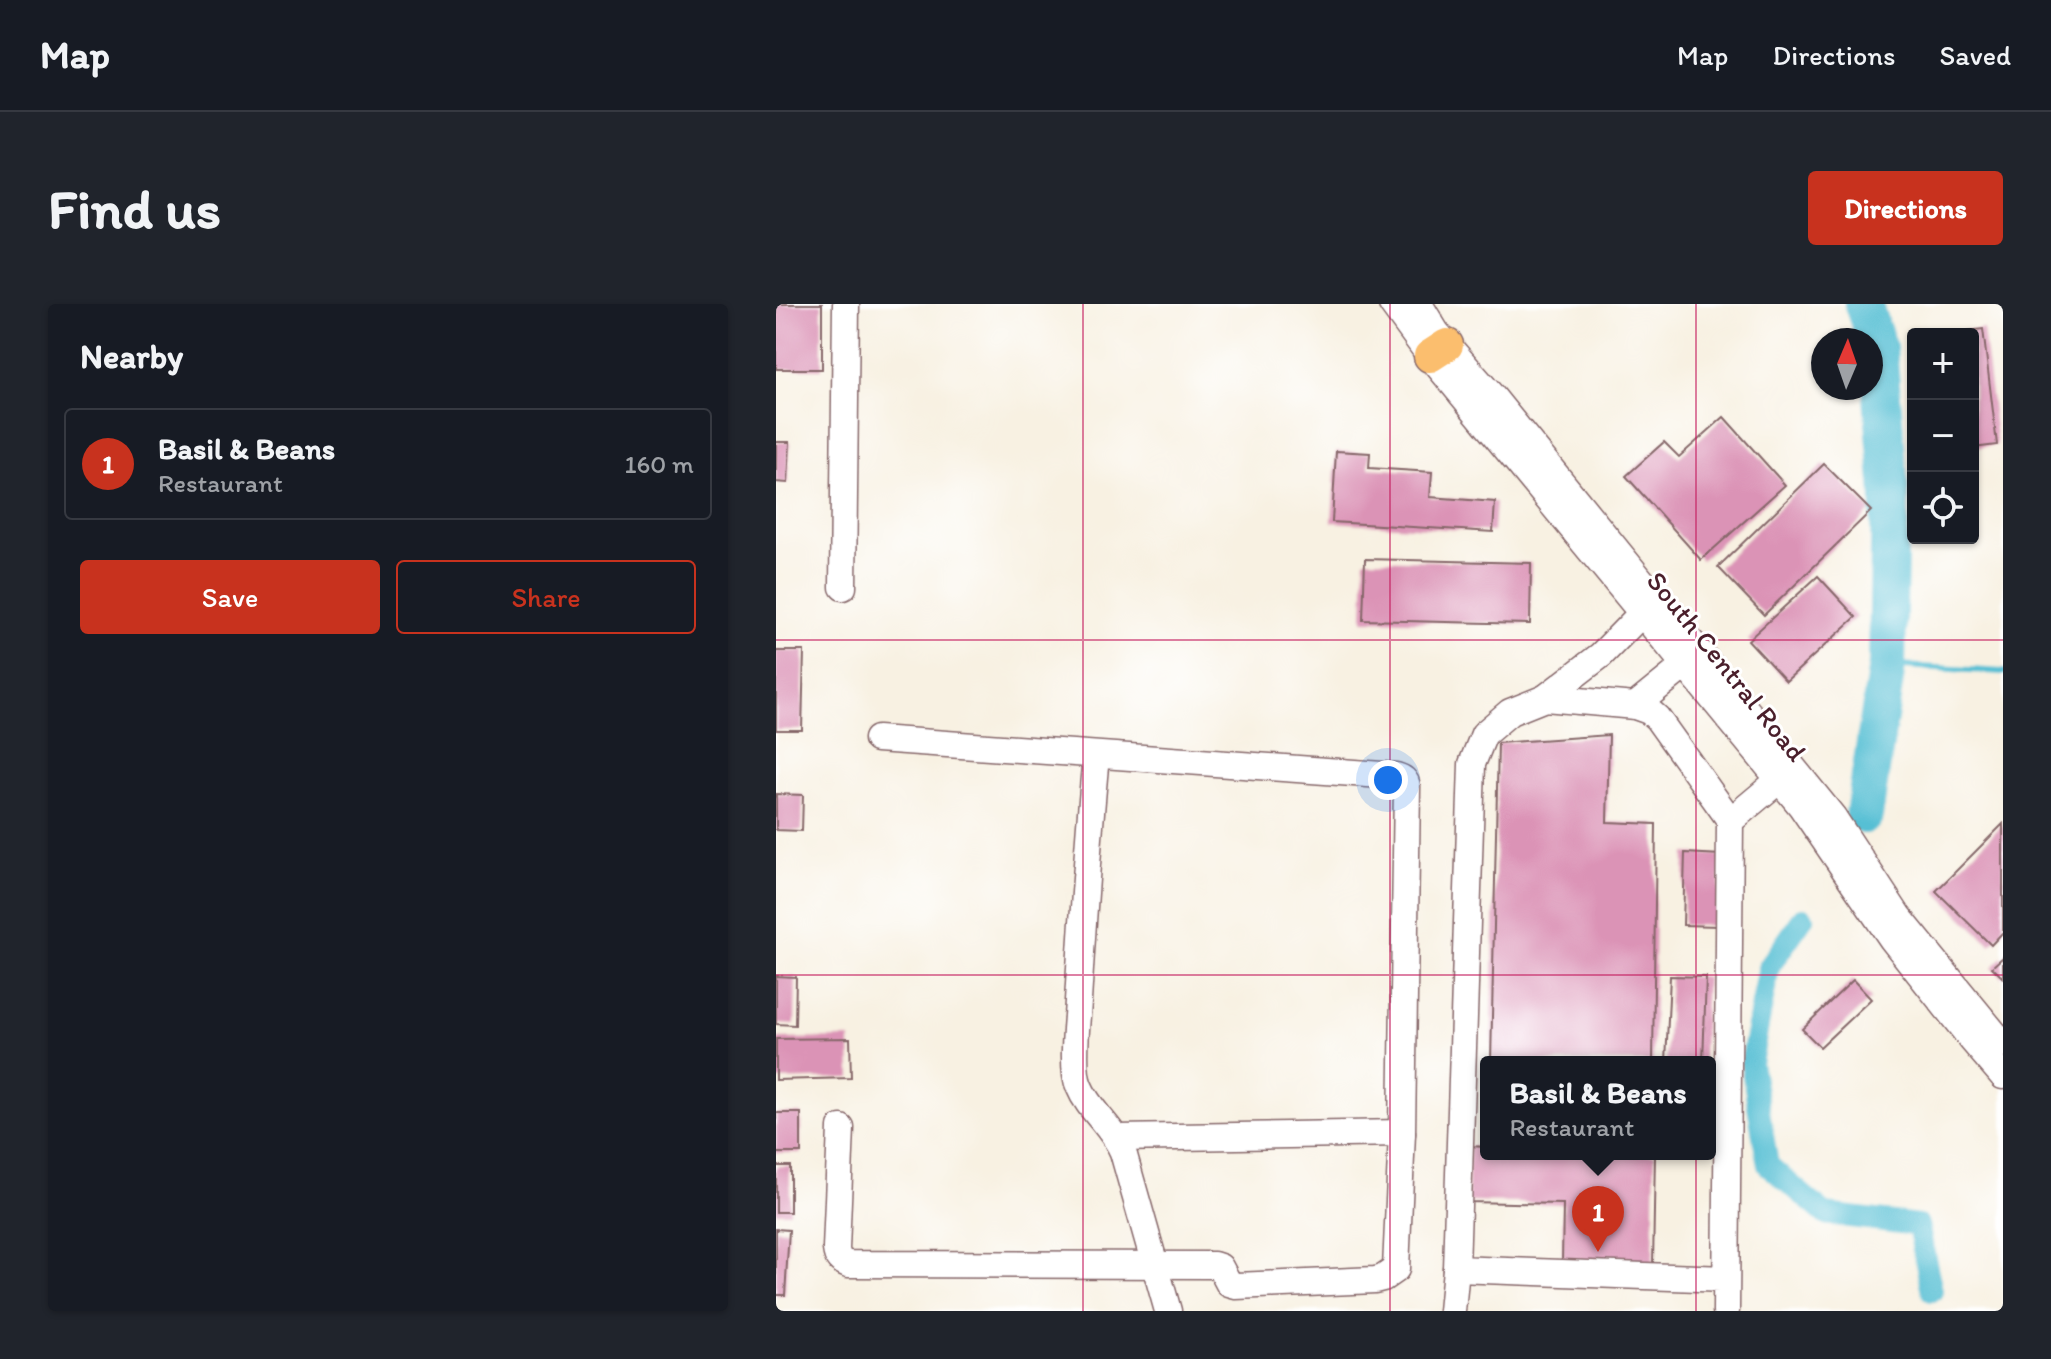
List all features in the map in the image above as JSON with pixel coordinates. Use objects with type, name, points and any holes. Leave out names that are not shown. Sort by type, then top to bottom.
[{"type":"street","points":[[843,587],[846,304]]},
{"type":"street","name":"South Central Road","points":[[1392,304],[1438,351],[1491,395],[1801,806],[1892,939],[2003,1076]]},
{"type":"street","name":"South Central Road","points":[[1419,304],[1436,332],[1438,351],[1642,613],[1692,659],[1833,817],[1898,916],[2003,1044]]},
{"type":"street","points":[[1452,1311],[1456,1269],[1472,764],[1484,734],[1510,712],[1545,698],[1601,655],[1642,613]]},
{"type":"street","points":[[1635,706],[1692,659]]},
{"type":"street","points":[[1545,698],[1635,706],[1649,711],[1730,821],[1726,1311]]},
{"type":"street","points":[[841,1128],[836,1249],[837,1256],[848,1264],[1218,1265],[1229,1284],[1236,1286],[1383,1278],[1396,1269],[1402,1133],[1406,781],[1396,776],[877,739]]},
{"type":"street","points":[[1096,756],[1086,865],[1075,1062],[1077,1084],[1090,1106],[1118,1138],[1168,1311]]},
{"type":"street","points":[[1730,821],[1779,780]]},
{"type":"street","points":[[1118,1138],[1402,1133]]},
{"type":"street","points":[[1456,1269],[1726,1279]]},
{"type":"building","points":[[776,304],[822,304],[822,369],[776,369]]},
{"type":"building","points":[[1983,329],[1997,445],[1979,447],[1979,400],[1979,330]]},
{"type":"building","points":[[1724,417],[1785,485],[1701,560],[1626,476],[1664,442],[1679,457]]},
{"type":"building","points":[[776,442],[790,442],[788,483],[776,482]]},
{"type":"building","points":[[1336,451],[1370,453],[1369,468],[1432,472],[1430,497],[1495,502],[1493,532],[1332,522]]},
{"type":"building","points":[[1824,464],[1871,511],[1764,615],[1718,567]]},
{"type":"building","points":[[1365,559],[1531,563],[1530,624],[1363,620]]},
{"type":"building","points":[[1818,576],[1856,617],[1786,681],[1748,640]]},
{"type":"building","points":[[776,651],[804,651],[802,730],[776,730]]},
{"type":"building","points":[[1609,735],[1607,822],[1656,824],[1653,1056],[1491,1056],[1498,743]]},
{"type":"building","points":[[776,794],[803,795],[802,831],[776,830]]},
{"type":"building","points":[[2003,824],[2003,932],[1991,945],[1936,891]]},
{"type":"building","points":[[1685,853],[1721,855],[1718,926],[1683,925]]},
{"type":"building","points":[[2003,957],[2003,978],[1992,967]]},
{"type":"building","points":[[776,976],[796,977],[795,1025],[776,1024]]},
{"type":"building","points":[[1670,976],[1706,977],[1703,1056],[1666,1056]]},
{"type":"building","points":[[1853,980],[1871,999],[1820,1047],[1802,1029]]},
{"type":"building","points":[[850,1038],[851,1078],[776,1080],[776,1039]]},
{"type":"building","points":[[776,1113],[801,1113],[801,1153],[776,1153]]},
{"type":"building","points":[[1469,1146],[1480,1147],[1480,1160],[1655,1160],[1653,1266],[1562,1264],[1563,1204],[1468,1202]]},
{"type":"building","points":[[776,1166],[790,1166],[790,1212],[776,1212]]},
{"type":"building","points":[[776,1229],[789,1230],[785,1295],[776,1295]]},
{"type":"waterway","points":[[1863,304],[1878,348],[1890,494],[1887,665],[1864,815]]},
{"type":"waterway","points":[[1887,665],[2003,672]]},
{"type":"waterway","points":[[1803,918],[1769,967],[1751,1063],[1768,1165],[1825,1214],[1918,1225],[1932,1291]]},
{"type":"place","name":"Basil & Beans","points":[[1598,1252]]}]
